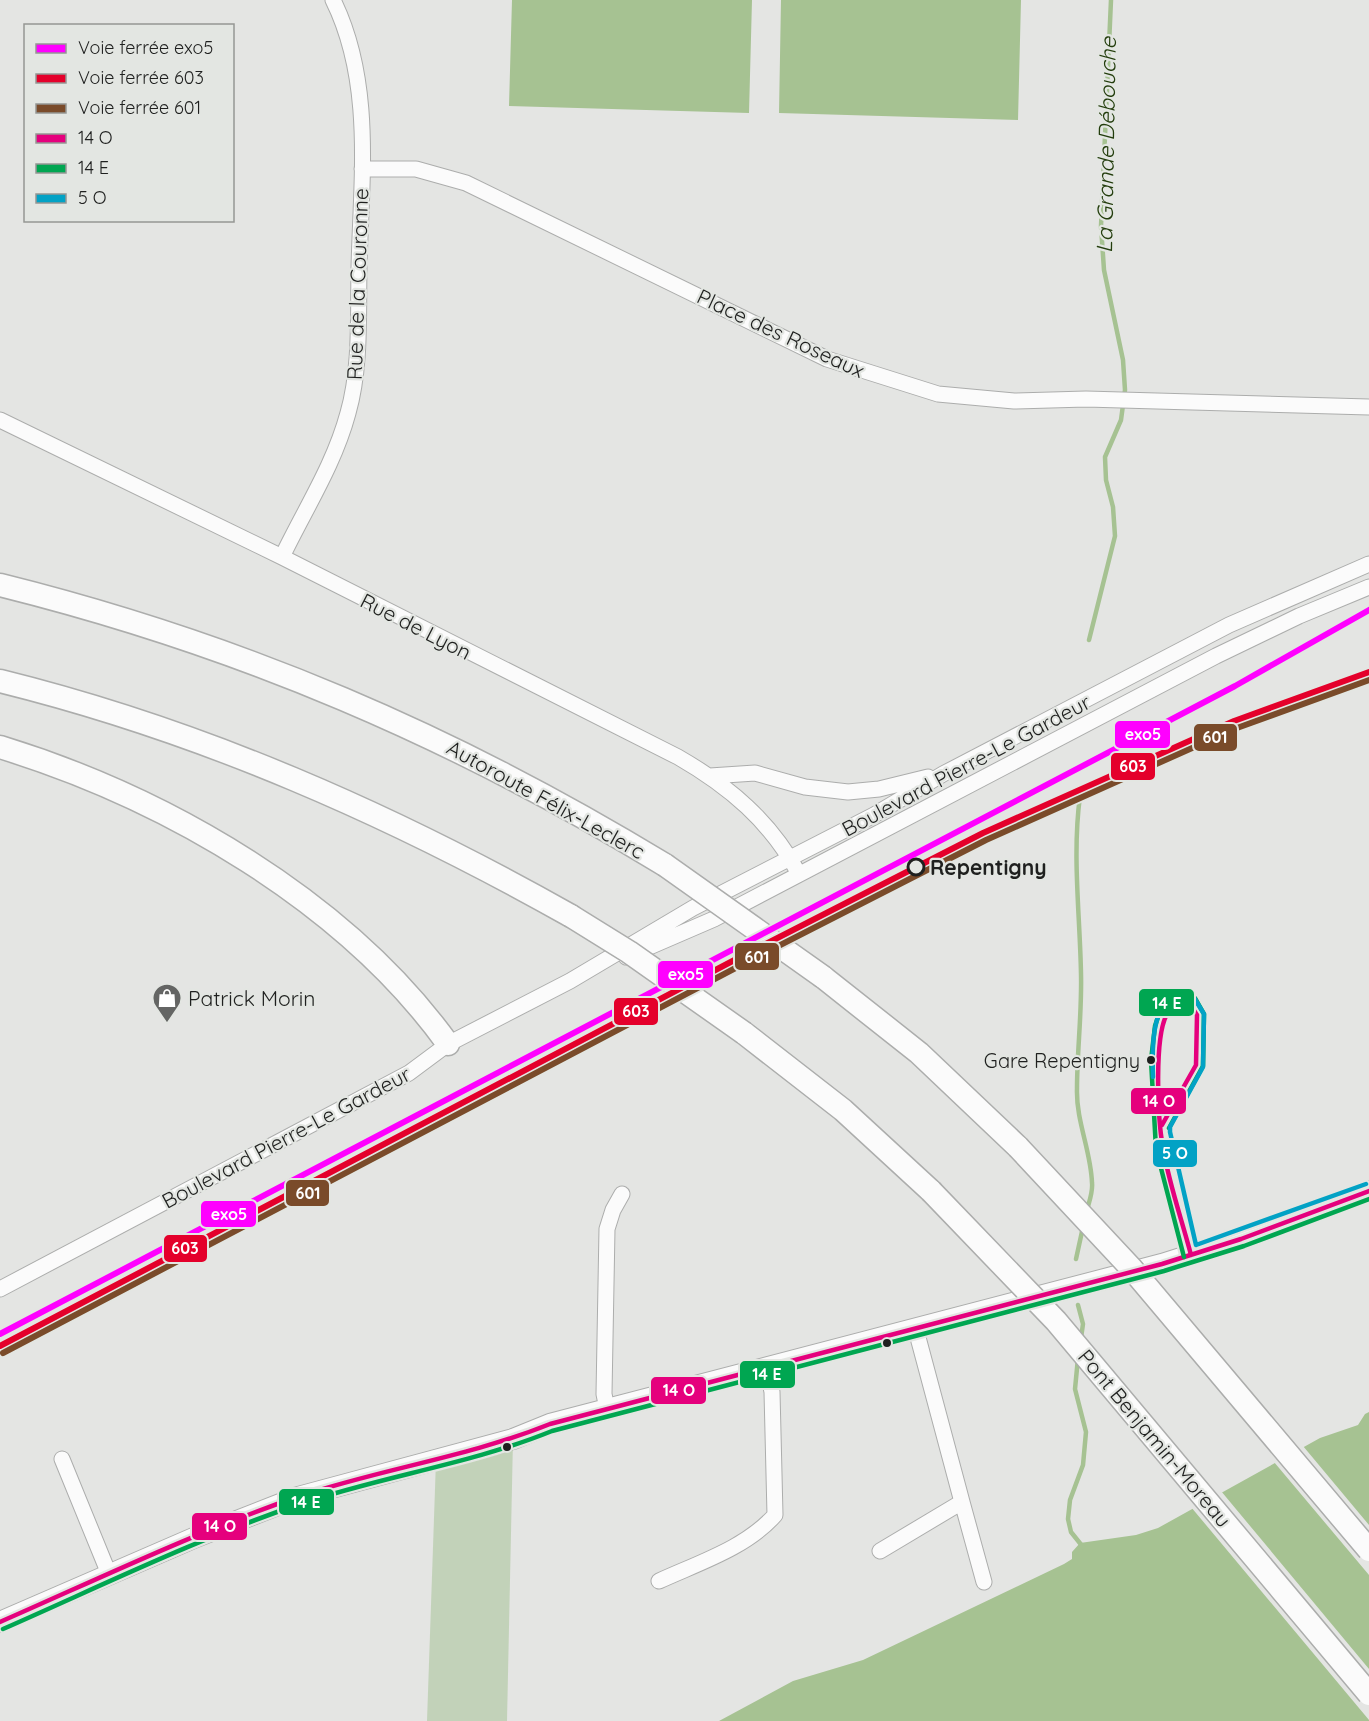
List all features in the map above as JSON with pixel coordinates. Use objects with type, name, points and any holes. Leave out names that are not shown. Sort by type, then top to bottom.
[{"type":"highway","name":"Autoroute Félix-Leclerc","points":[[0,585],[97,610],[193,640],[353,701],[423,732],[516,779],[665,866],[823,977],[919,1053],[1018,1147],[1132,1269],[1369,1550]]},
{"type":"highway","name":"Pont Benjamin-Moreau","points":[[0,681],[150,725],[304,782],[410,829],[571,916],[629,952],[744,1033],[843,1110],[931,1191],[1050,1314],[1369,1694]]},
{"type":"highway","points":[[0,747],[71,771],[128,795],[228,849],[283,887],[357,946],[403,990],[448,1044]]},
{"type":"main road","points":[[0,1622],[109,1574],[298,1497],[513,1439],[550,1424],[916,1330],[1180,1258],[1369,1191]]},
{"type":"street","name":"Rue de la Couronne","points":[[282,557],[329,467],[349,409],[359,307],[362,169],[357,72],[348,32],[333,0]]},
{"type":"street","name":"Place des Roseaux","points":[[362,169],[416,169],[446,175],[466,183],[820,356],[887,380],[963,397],[1014,401],[1086,399],[1369,407]]},
{"type":"street","name":"Rue de Lyon","points":[[0,420],[282,557],[662,748],[710,776],[752,810],[790,857],[799,874]]},
{"type":"street","name":"Boulevard Pierre-Le Gardeur","points":[[0,1289],[409,1073],[448,1044],[570,981],[693,908],[874,815],[943,774],[1229,625],[1369,564]]},
{"type":"street","name":"Boulevard Pierre-Le Gardeur","points":[[570,981],[703,925],[1216,656],[1290,620],[1369,587]]},
{"type":"street","points":[[710,776],[755,773],[805,787],[848,792],[879,789],[943,774]]},
{"type":"street","points":[[607,1409],[604,1394],[607,1229],[613,1210],[622,1194]]},
{"type":"street","points":[[916,1330],[984,1582]]},
{"type":"street","points":[[658,1581],[714,1556],[762,1530],[775,1515],[772,1392],[766,1368]]},
{"type":"street","points":[[63,1459],[109,1574]]},
{"type":"street","points":[[880,1551],[962,1502]]},
{"type":"shaded area","points":[[512,0],[752,0],[749,113],[509,106]]},
{"type":"shaded area","points":[[781,0],[1021,0],[1018,120],[779,113]]},
{"type":"shaded area","points":[[1369,1412],[1369,1721],[719,1721],[793,1681],[863,1660],[1064,1564],[1072,1559],[1072,1552],[1080,1543],[1136,1535],[1158,1528],[1320,1438],[1358,1425]]},
{"type":"shaded area","points":[[513,1439],[507,1721],[427,1721],[436,1460]]},
{"type":"pier","points":[[1303,1446],[1369,1525],[1369,1575],[1274,1462]]},
{"type":"pier","points":[[1221,1491],[1369,1669],[1369,1720],[1191,1507]]},
{"type":"waterway","name":"La Grande Débouche","points":[[1089,640],[1115,536],[1113,507],[1106,480],[1105,457],[1121,420],[1125,390],[1123,360],[1104,270],[1101,226],[1111,0]]},
{"type":"waterway","name":"La Grande Débouche","points":[[1080,796],[1077,863],[1081,989],[1077,1101],[1091,1171],[1092,1190],[1087,1210]]},
{"type":"waterway","name":"La Grande Débouche","points":[[1076,1259],[1083,1227]]},
{"type":"waterway","name":"La Grande Débouche","points":[[1078,1305],[1083,1324],[1081,1338]]},
{"type":"waterway","name":"La Grande Débouche","points":[[1078,1358],[1075,1389],[1086,1432],[1083,1465],[1070,1500],[1068,1519],[1071,1532],[1083,1547]]},
{"type":"rail line","name":"exo5","points":[[0,1334],[1235,686],[1369,610]]},
{"type":"rail line","name":"603","points":[[0,1346],[744,955],[983,833],[1234,721],[1369,672]]},
{"type":"rail line","name":"601","points":[[3,1353],[747,962],[986,840],[1237,728],[1369,680]]},
{"type":"transit line","points":[[1153,1077],[1154,1037],[1161,1011],[1168,1001],[1179,996],[1193,996],[1204,1014],[1203,1067],[1170,1127],[1170,1132],[1196,1245],[1366,1184]]},
{"type":"transit line","points":[[1169,1128],[1203,1066],[1204,1014],[1195,998],[1190,996],[1172,998],[1161,1008],[1155,1026],[1151,1060],[1156,1149],[1184,1257]]},
{"type":"transit line","points":[[1162,1125],[1196,1065],[1197,1015],[1189,1003],[1180,1003],[1173,1007],[1164,1022],[1158,1077],[1163,1148],[1191,1255]]},
{"type":"transit line","points":[[0,1622],[184,1541],[328,1487],[488,1445],[550,1424],[1162,1264],[1241,1239],[1369,1191]]},
{"type":"transit line","points":[[3,1629],[187,1547],[262,1517],[331,1494],[459,1461],[552,1431],[1164,1271],[1244,1246],[1369,1199]]},
{"type":"place","name":"Repentigny","points":[[916,867]]},
{"type":"place","name":"Patrick Morin","points":[[167,1024]]},
{"type":"place","name":"Gare Repentigny","points":[[1151,1060]]}]
